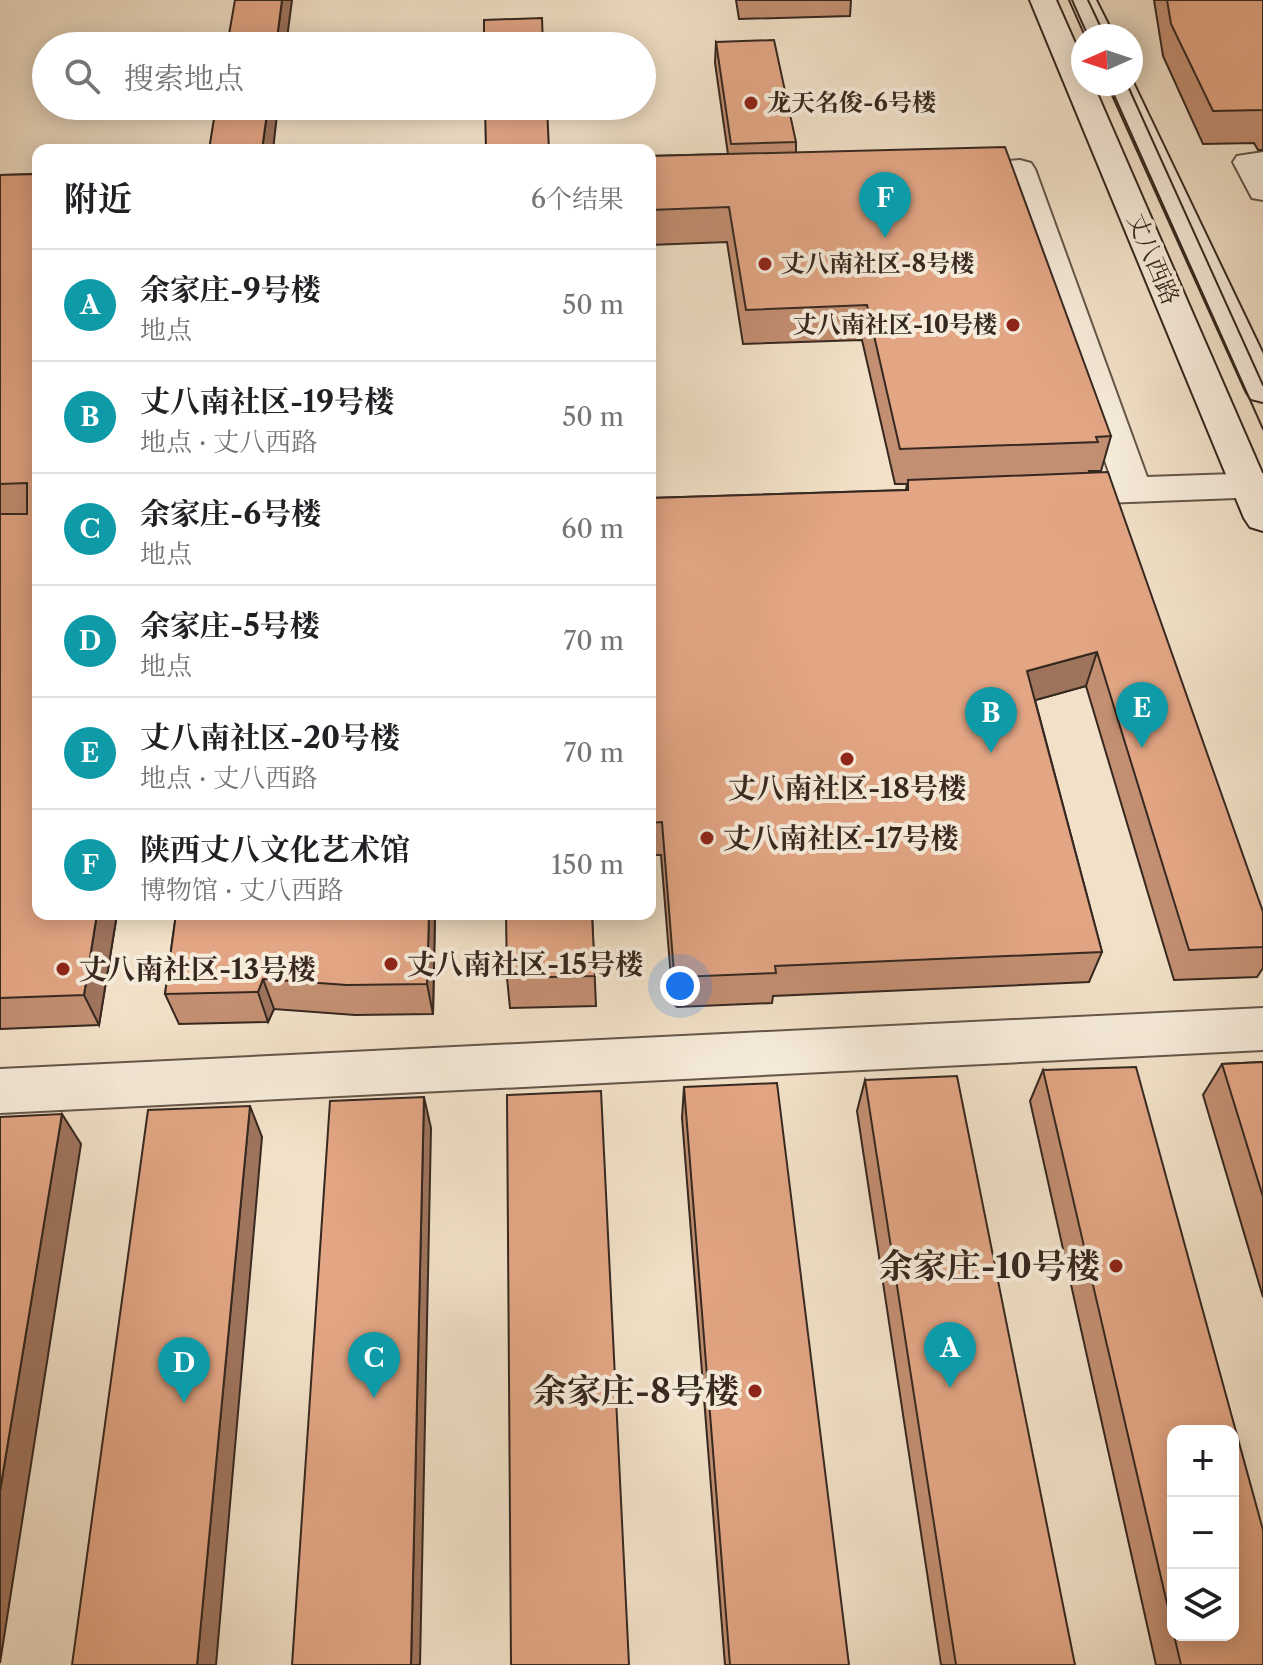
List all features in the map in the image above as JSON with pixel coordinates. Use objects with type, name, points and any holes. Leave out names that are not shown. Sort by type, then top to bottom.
[{"type":"street","name":"丈八西路","points":[[1043,0],[1259,496]]},
{"type":"street","points":[[1083,0],[1094,24]]},
{"type":"street","name":"丈八西路","points":[[1128,96],[1263,391]]},
{"type":"street","points":[[1263,161],[1248,162],[1263,191]]},
{"type":"street","points":[[928,172],[1020,169],[1133,490]]},
{"type":"street","points":[[1071,493],[1133,490],[1259,496]]},
{"type":"street","points":[[0,1091],[1263,1029]]},
{"type":"building","points":[[235,0],[282,0],[278,32],[229,32]]},
{"type":"building","points":[[1167,0],[1263,0],[1263,110],[1213,111],[1171,24]]},
{"type":"building","points":[[542,18],[542,32],[484,32],[484,20]]},
{"type":"building","name":"龙天名俊-6号楼","points":[[774,40],[796,142],[731,144],[716,42]]},
{"type":"building","points":[[214,120],[266,120],[263,144],[210,144]]},
{"type":"building","points":[[485,120],[548,120],[549,144],[486,144]]},
{"type":"building","points":[[1005,147],[1111,436],[1096,437],[1098,442],[900,449],[867,305],[746,310],[729,207],[656,210],[656,156]]},
{"type":"building","points":[[32,174],[32,920],[96,920],[84,995],[0,998],[0,514],[27,514],[27,483],[0,484],[0,175]]},
{"type":"building","points":[[1108,472],[1263,912],[1263,947],[1189,950],[1097,652],[1027,671],[1102,952],[775,966],[776,973],[679,977],[674,973],[662,822],[656,822],[656,498],[908,490],[908,480]]},
{"type":"building","points":[[175,920],[429,920],[427,984],[347,985],[263,979],[258,992],[165,994]]},
{"type":"building","points":[[506,920],[592,920],[595,976],[507,978]]},
{"type":"building","points":[[1263,1062],[1263,1197],[1222,1064]]},
{"type":"building","name":"余家庄-10号楼","points":[[1136,1067],[1234,1425],[1167,1425],[1167,1603],[1043,1070]]},
{"type":"building","points":[[957,1076],[1075,1665],[956,1665],[865,1080]]},
{"type":"building","name":"余家庄-8号楼","points":[[777,1083],[849,1665],[730,1665],[684,1087]]},
{"type":"building","points":[[601,1091],[629,1665],[511,1665],[507,1095]]},
{"type":"building","points":[[424,1097],[411,1665],[292,1665],[330,1101]]},
{"type":"building","points":[[250,1106],[197,1665],[72,1665],[148,1110]]},
{"type":"building","points":[[62,1114],[0,1491],[0,1117]]},
{"type":"building","name":"余家庄-10号楼","points":[[1239,1443],[1263,1530],[1263,1665],[1181,1665],[1175,1641],[1239,1641]]},
{"type":"tram line","points":[[1072,0],[1083,24]]},
{"type":"tram line","points":[[1088,0],[1099,24]]},
{"type":"tram line","points":[[1114,96],[1263,429]]},
{"type":"tram line","points":[[1132,96],[1263,385]]},
{"type":"place","name":"龙天名俊-6号楼","points":[[751,103]]},
{"type":"place","name":"陕西丈八文化艺术馆","points":[[885,238]]},
{"type":"place","name":"丈八南社区-8号楼","points":[[765,264]]},
{"type":"place","name":"丈八南社区-10号楼","points":[[1013,325]]},
{"type":"place","name":"丈八南社区-20号楼","points":[[1142,748]]},
{"type":"place","name":"丈八南社区-19号楼","points":[[991,753]]},
{"type":"place","name":"丈八南社区-18号楼","points":[[847,759]]},
{"type":"place","name":"丈八南社区-17号楼","points":[[707,838]]},
{"type":"place","name":"丈八南社区-15号楼","points":[[391,964]]},
{"type":"place","name":"丈八南社区-13号楼","points":[[63,969]]},
{"type":"place","name":"余家庄-10号楼","points":[[1116,1266]]},
{"type":"place","name":"余家庄-9号楼","points":[[950,1388]]},
{"type":"place","name":"余家庄-8号楼","points":[[755,1391]]},
{"type":"place","name":"余家庄-6号楼","points":[[374,1398]]},
{"type":"place","name":"余家庄-5号楼","points":[[184,1403]]}]
